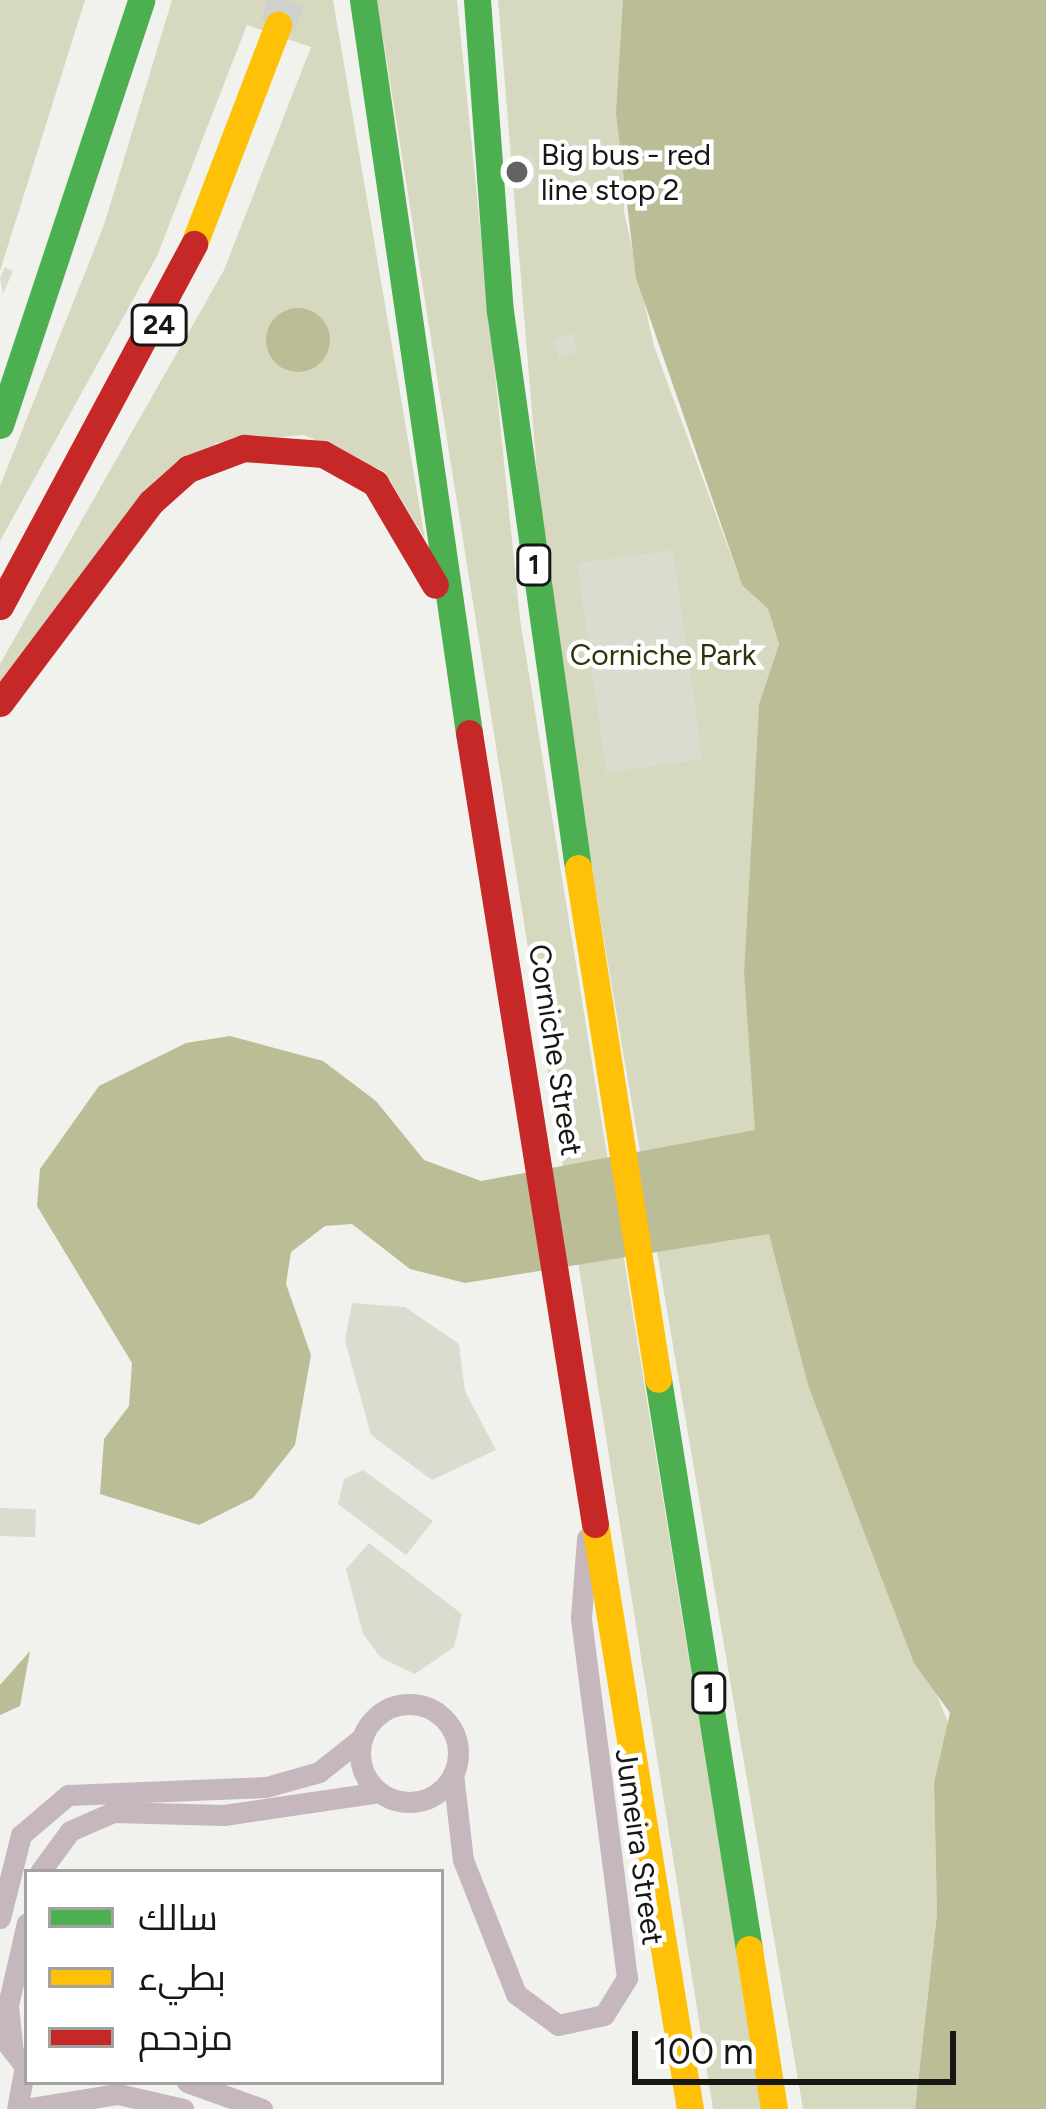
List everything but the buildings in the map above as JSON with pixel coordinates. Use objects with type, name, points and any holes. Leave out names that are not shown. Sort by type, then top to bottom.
[{"type":"highway","points":[[0,424],[141,0]]},
{"type":"highway","name":"Corniche Street","points":[[363,0],[454,628],[596,1490],[689,2109]]},
{"type":"highway","name":"Corniche Street","points":[[477,0],[500,311],[642,1277],[774,2109]]},
{"type":"highway","name":"24","points":[[0,606],[174,296],[278,25]]},
{"type":"highway","points":[[0,703],[151,502],[188,469],[244,448],[323,454],[375,483],[408,523],[454,628]]},
{"type":"street","name":"Jumeira Street","points":[[453,1774],[463,1860],[516,1994],[558,2025],[604,2015],[627,1978],[581,1618],[596,1490]]},
{"type":"street","points":[[0,1918],[21,1835],[68,1795],[266,1787],[319,1772],[363,1737],[386,1710],[422,1706],[452,1729],[453,1774],[417,1802],[379,1792],[224,1815],[113,1813],[70,1831],[42,1869]]},
{"type":"street","points":[[363,1737],[362,1767],[379,1792]]},
{"type":"street","points":[[24,1935],[8,2005],[24,2077]]},
{"type":"street","points":[[195,2085],[262,2109]]},
{"type":"street","points":[[20,2109],[83,2094],[183,2109]]},
{"type":"green space","points":[[0,0],[85,0],[0,271]]},
{"type":"green space","points":[[172,0],[333,0],[425,539],[385,472],[304,435],[216,443],[0,686],[0,664],[224,270],[311,47],[247,25],[157,256],[0,541],[0,486],[104,225]]},
{"type":"green space","points":[[377,0],[457,0],[520,619],[762,2109],[713,2109]]},
{"type":"green space","name":"Corniche Park","points":[[498,0],[623,0],[624,212],[654,346],[742,585],[768,609],[779,644],[759,704],[744,972],[770,1234],[808,1385],[952,1732],[934,1783],[937,1914],[915,2109],[803,2109],[549,617]]},
{"type":"shaded area","points":[[623,0],[1046,0],[1046,2109],[915,2109],[937,1914],[934,1783],[950,1713],[914,1663],[808,1385],[769,1234],[465,1283],[410,1269],[352,1224],[325,1226],[291,1252],[286,1284],[311,1355],[295,1445],[253,1498],[199,1525],[100,1494],[104,1439],[129,1406],[132,1363],[37,1206],[40,1169],[99,1086],[186,1043],[230,1036],[323,1061],[376,1101],[424,1160],[481,1181],[755,1130],[744,972],[759,704],[779,644],[768,609],[742,585],[636,278],[616,113]]},
{"type":"shaded area","points":[[298,308],[321,317],[330,340],[321,363],[298,372],[275,363],[266,340],[275,317]]},
{"type":"shaded area","points":[[30,1651],[20,1706],[0,1715],[0,1685]]},
{"type":"tunnel","points":[[278,25],[286,0]]},
{"type":"traffic: fast","points":[[0,425],[141,0]]},
{"type":"traffic: fast","points":[[363,0],[469,733]]},
{"type":"traffic: fast","points":[[477,0],[500,311],[578,868]]},
{"type":"traffic: fast","points":[[658,1379],[749,1949]]},
{"type":"traffic: slow","points":[[194,244],[278,25]]},
{"type":"traffic: slow","points":[[578,868],[658,1379]]},
{"type":"traffic: slow","points":[[595,1524],[690,2109]]},
{"type":"traffic: slow","points":[[749,1949],[774,2109]]},
{"type":"traffic: jam","points":[[0,606],[194,244]]},
{"type":"traffic: jam","points":[[0,703],[151,502],[188,469],[244,448],[323,454],[375,483],[435,585]]},
{"type":"traffic: jam","points":[[469,733],[595,1524]]},
{"type":"place","name":"Big bus - red line stop 2","points":[[517,172]]}]
